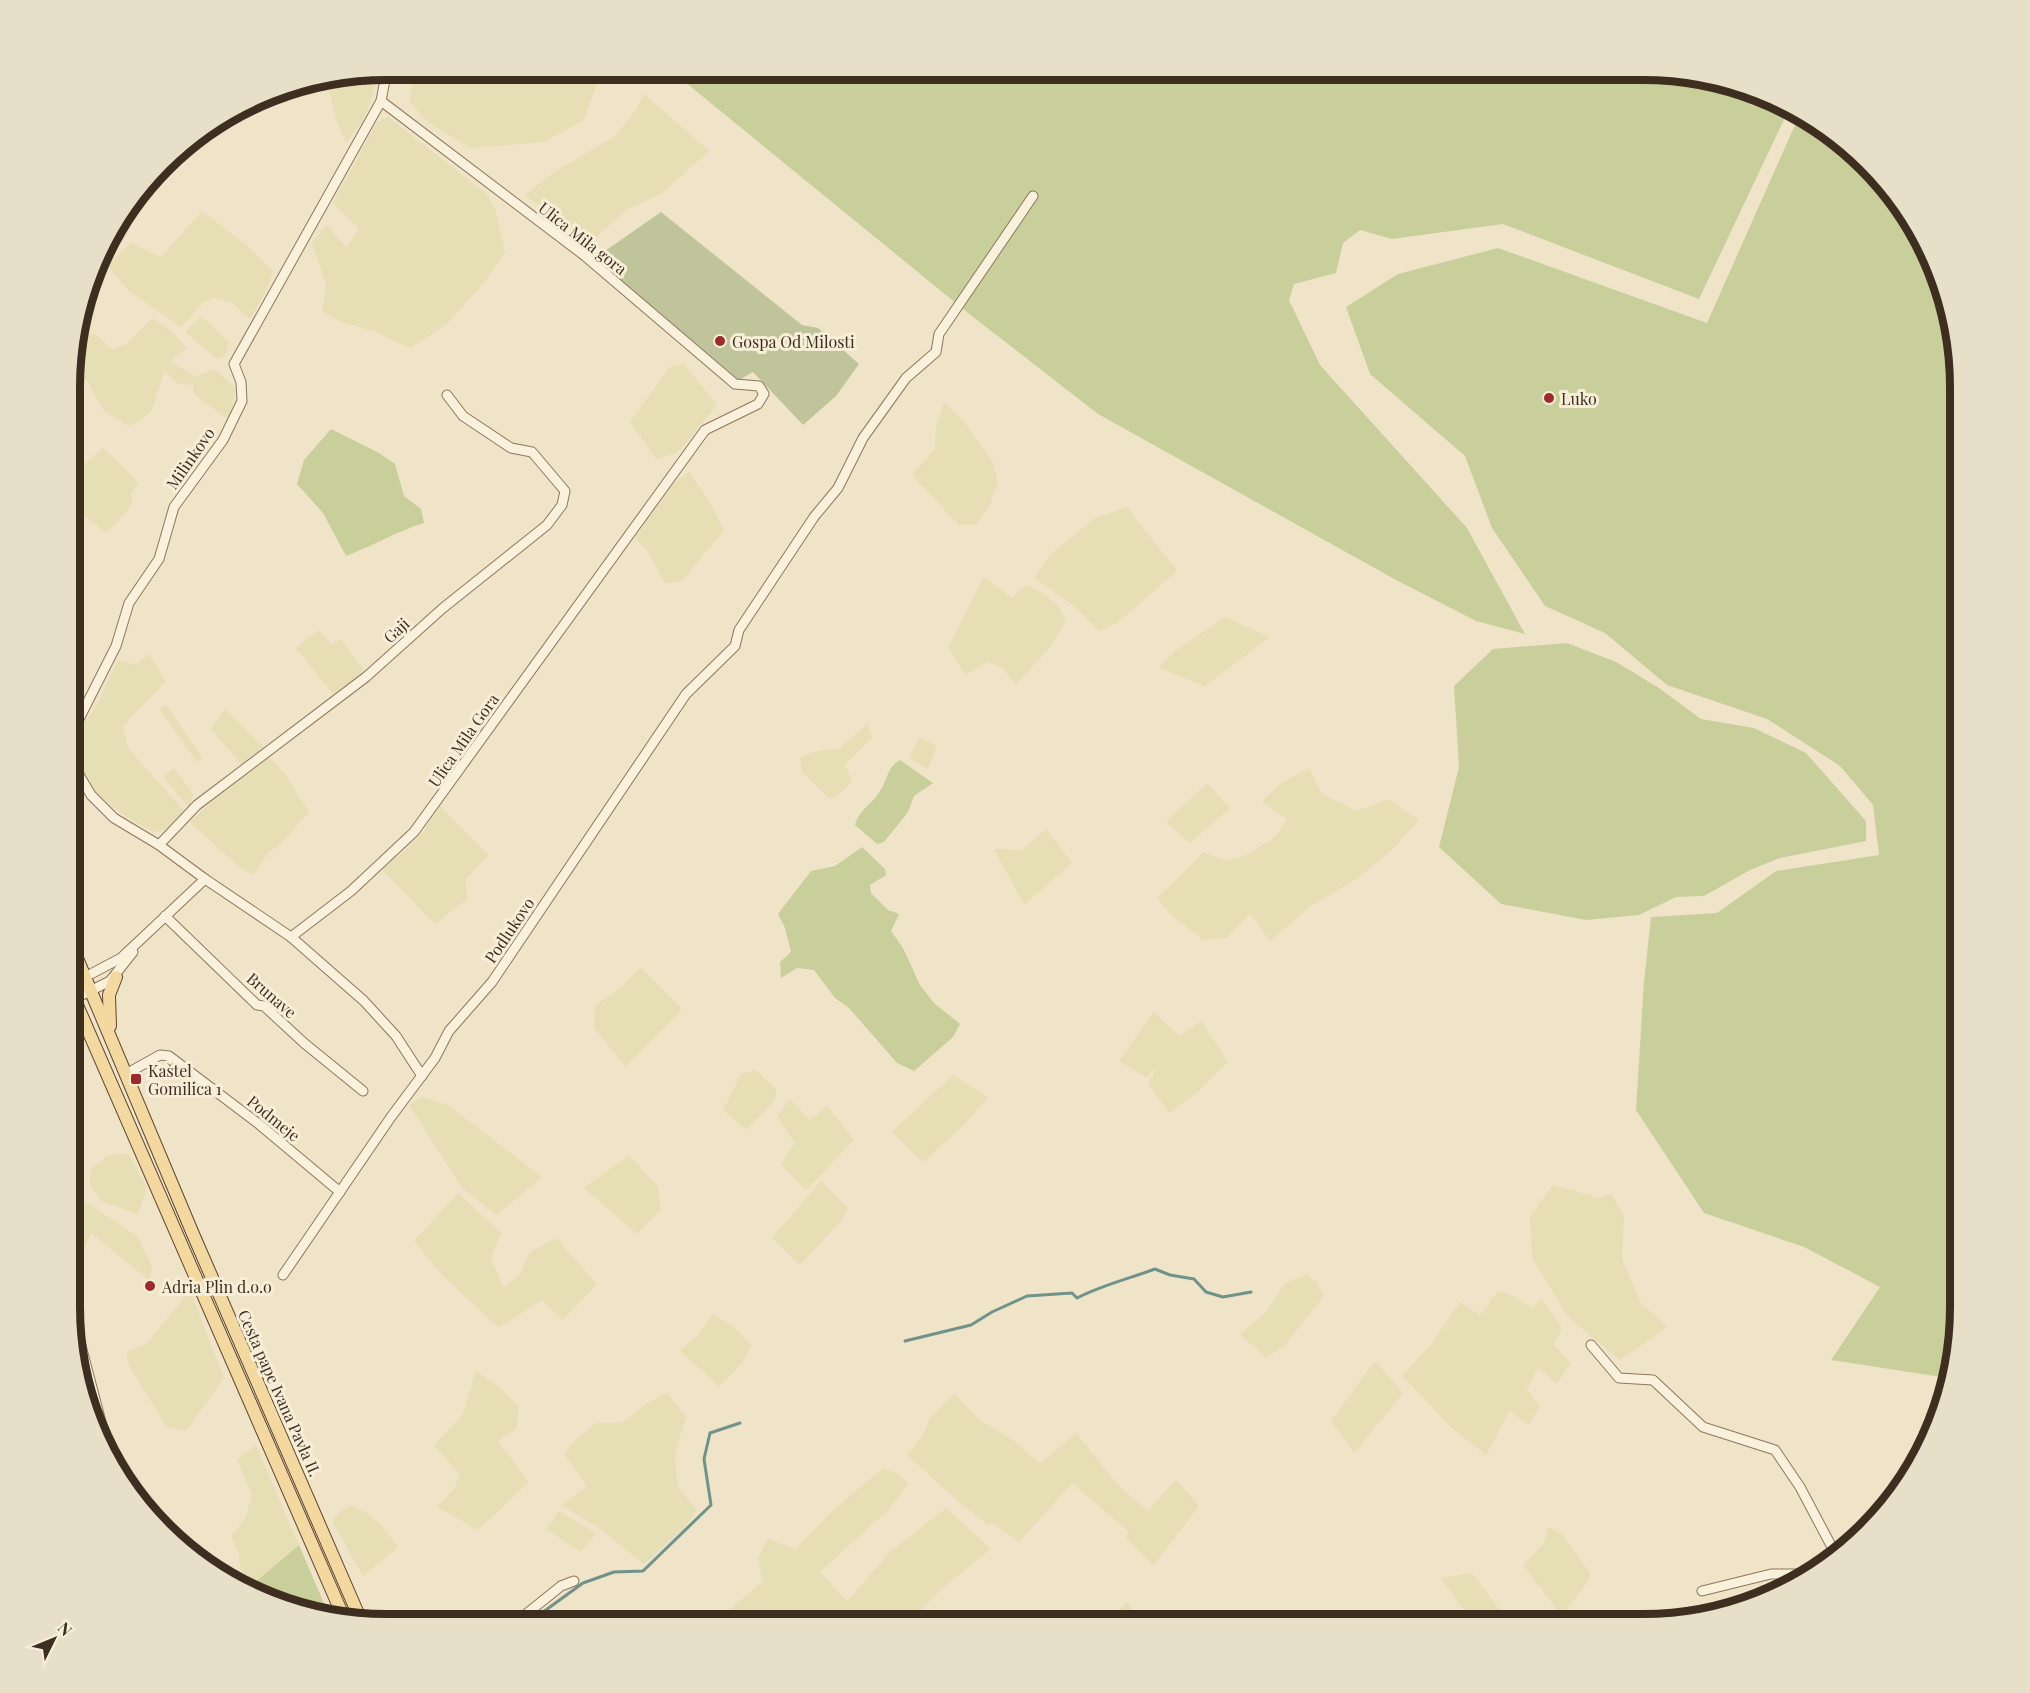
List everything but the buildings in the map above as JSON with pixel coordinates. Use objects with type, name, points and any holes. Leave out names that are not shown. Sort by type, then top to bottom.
[{"type":"main road","name":"Cesta pape Ivana Pavla II.","points":[[80,965],[192,1234],[357,1612]]},
{"type":"main road","points":[[110,1036],[109,995],[116,976]]},
{"type":"main road","name":"Cesta pape Ivana Pavla II.","points":[[80,1014],[342,1610]]},
{"type":"street","name":"Milinkovo","points":[[80,718],[116,646],[129,603],[159,559],[174,507],[223,440],[242,401],[241,382],[234,364],[381,101],[385,80]]},
{"type":"street","name":"Ulica Mila gora","points":[[381,101],[585,256],[735,384],[759,386],[764,394]]},
{"type":"street","name":"Podlukovo","points":[[283,1275],[435,1058],[448,1031],[492,982],[686,694],[735,646],[739,630],[814,517],[838,488],[863,438],[906,378],[936,352],[939,334],[1034,196]]},
{"type":"street","name":"Ulica Mila Gora","points":[[291,937],[351,891],[414,832],[705,430],[758,404],[764,394]]},
{"type":"street","name":"Gaji","points":[[159,844],[197,805],[366,676],[443,608],[547,525],[561,505],[565,491],[532,452],[511,448],[463,416],[447,395]]},
{"type":"street","name":"Milinkovo","points":[[80,776],[91,795],[114,818],[159,844]]},
{"type":"street","points":[[159,844],[205,879],[291,937],[364,1001],[396,1036],[422,1076]]},
{"type":"street","points":[[80,984],[86,978],[112,965],[137,945],[205,879]]},
{"type":"street","name":"Brunave","points":[[165,916],[257,1005],[264,1006],[304,1043],[363,1091]]},
{"type":"street","points":[[80,992],[91,991],[116,976],[137,945]]},
{"type":"street","name":"Podmeje","points":[[126,1074],[160,1055],[169,1056],[260,1125],[340,1192]]},
{"type":"street","points":[[1590,1345],[1619,1378],[1653,1380],[1703,1426],[1775,1450],[1800,1486],[1832,1548]]},
{"type":"street","points":[[83,1353],[98,1410]]},
{"type":"street","points":[[1702,1591],[1771,1574],[1793,1574]]},
{"type":"street","points":[[526,1614],[561,1586],[574,1581]]},
{"type":"shaded area","points":[[376,80],[362,122],[346,143],[337,122],[327,85]]},
{"type":"shaded area","points":[[414,80],[594,80],[597,83],[584,120],[544,142],[469,148],[428,122],[409,101]]},
{"type":"shaded area","points":[[644,94],[709,151],[662,193],[626,210],[589,244],[525,195],[553,173],[615,136],[636,110]]},
{"type":"shaded area","points":[[388,117],[488,195],[495,209],[505,252],[487,279],[446,325],[410,348],[375,332],[339,321],[322,311],[326,285],[312,242],[327,225],[346,247],[359,229],[333,203],[377,122]]},
{"type":"shaded area","points":[[202,211],[249,247],[273,271],[266,291],[250,319],[231,302],[215,298],[204,302],[181,327],[129,291],[107,265],[131,243],[161,257]]},
{"type":"shaded area","points":[[201,316],[229,343],[225,356],[217,359],[185,332]]},
{"type":"shaded area","points":[[152,318],[173,333],[186,348],[171,361],[196,377],[214,369],[236,388],[229,420],[194,394],[193,385],[179,384],[164,372],[152,410],[141,420],[128,426],[103,410],[88,382],[80,373],[84,336],[95,334],[112,349],[127,344]]},
{"type":"shaded area","points":[[683,363],[717,405],[678,452],[656,459],[630,422],[670,367]]},
{"type":"shaded area","points":[[944,402],[964,422],[992,460],[998,481],[990,505],[975,525],[959,525],[912,475],[935,449],[936,426]]},
{"type":"shaded area","points":[[103,448],[139,483],[131,494],[132,504],[119,521],[105,532],[89,519],[80,516],[80,468]]},
{"type":"shaded area","points":[[689,472],[709,501],[724,530],[681,582],[665,583],[647,550],[635,538],[673,484]]},
{"type":"shaded area","points":[[1127,507],[1177,571],[1117,623],[1099,631],[1076,607],[1034,578],[1050,555],[1095,518]]},
{"type":"shaded area","points":[[984,577],[1012,598],[1026,585],[1043,593],[1058,606],[1066,621],[1048,650],[1016,684],[1001,667],[988,662],[965,675],[948,647]]},
{"type":"shaded area","points":[[1225,617],[1270,637],[1205,686],[1159,668],[1174,652]]},
{"type":"shaded area","points":[[319,630],[331,645],[340,639],[365,672],[333,694],[296,648]]},
{"type":"shaded area","points":[[148,654],[166,681],[123,726],[128,748],[185,812],[169,828],[153,832],[122,814],[80,778],[80,728],[97,705],[116,663],[119,660],[136,665]]},
{"type":"shaded area","points":[[166,705],[203,758],[197,762],[159,709]]},
{"type":"shaded area","points":[[225,709],[264,747],[242,765],[211,729]]},
{"type":"shaded area","points":[[868,724],[872,737],[845,765],[852,781],[838,796],[830,799],[802,772],[800,757],[817,751],[838,749]]},
{"type":"shaded area","points":[[919,737],[937,746],[928,769],[909,758]]},
{"type":"shaded area","points":[[269,757],[285,774],[309,812],[278,847],[269,851],[254,875],[238,866],[190,822],[213,800]]},
{"type":"shaded area","points":[[174,768],[193,794],[189,808],[163,776]]},
{"type":"shaded area","points":[[1309,768],[1322,794],[1357,811],[1388,799],[1419,820],[1392,850],[1359,877],[1311,906],[1270,941],[1250,914],[1227,938],[1203,940],[1169,913],[1157,898],[1204,852],[1226,861],[1246,855],[1274,838],[1287,820],[1262,801],[1280,784]]},
{"type":"shaded area","points":[[1207,783],[1230,808],[1190,843],[1166,822]]},
{"type":"shaded area","points":[[440,806],[489,855],[466,879],[467,899],[435,924],[381,869],[405,851],[423,832]]},
{"type":"shaded area","points":[[1046,829],[1072,863],[1024,905],[994,849],[1022,850]]},
{"type":"shaded area","points":[[640,967],[682,1009],[626,1067],[594,1028],[595,1006],[624,985]]},
{"type":"shaded area","points":[[1154,1012],[1179,1036],[1201,1021],[1228,1062],[1199,1091],[1169,1113],[1148,1083],[1158,1066],[1146,1077],[1119,1061]]},
{"type":"shaded area","points":[[756,1070],[777,1090],[774,1101],[746,1130],[723,1110],[741,1074]]},
{"type":"shaded area","points":[[953,1075],[988,1097],[964,1125],[923,1162],[892,1132]]},
{"type":"shaded area","points":[[422,1097],[449,1106],[542,1177],[497,1215],[462,1188],[409,1105]]},
{"type":"shaded area","points":[[790,1099],[810,1120],[827,1106],[854,1140],[806,1190],[781,1164],[795,1143],[777,1117]]},
{"type":"shaded area","points":[[128,1153],[147,1188],[138,1214],[101,1201],[90,1184],[91,1169],[107,1156]]},
{"type":"shaded area","points":[[629,1155],[658,1187],[661,1210],[637,1234],[584,1188]]},
{"type":"shaded area","points":[[821,1181],[848,1208],[841,1221],[800,1265],[772,1238]]},
{"type":"shaded area","points":[[1553,1185],[1599,1198],[1611,1194],[1624,1216],[1622,1259],[1641,1303],[1668,1327],[1620,1360],[1569,1318],[1532,1258],[1530,1217]]},
{"type":"shaded area","points":[[458,1193],[501,1233],[491,1258],[504,1288],[520,1274],[530,1252],[556,1238],[597,1284],[563,1320],[542,1300],[499,1328],[443,1276],[414,1241]]},
{"type":"shaded area","points":[[84,1201],[138,1237],[152,1267],[149,1280],[91,1233],[80,1257],[80,1204]]},
{"type":"shaded area","points":[[1307,1275],[1317,1283],[1324,1296],[1285,1345],[1266,1358],[1240,1334],[1266,1312],[1285,1283]]},
{"type":"shaded area","points":[[190,1291],[224,1378],[186,1431],[166,1426],[129,1366],[126,1352],[146,1344]]},
{"type":"shaded area","points":[[1498,1291],[1516,1297],[1532,1309],[1541,1298],[1562,1328],[1554,1345],[1571,1363],[1557,1384],[1538,1368],[1527,1389],[1540,1406],[1528,1426],[1510,1410],[1486,1455],[1453,1429],[1402,1376],[1432,1343],[1460,1302],[1480,1315]]},
{"type":"shaded area","points":[[713,1314],[736,1329],[752,1346],[742,1363],[719,1387],[680,1350],[695,1338]]},
{"type":"shaded area","points":[[1375,1361],[1403,1393],[1354,1453],[1331,1421]]},
{"type":"shaded area","points":[[476,1371],[500,1387],[518,1406],[517,1428],[498,1441],[529,1482],[478,1530],[437,1507],[454,1489],[460,1474],[434,1446],[463,1414]]},
{"type":"shaded area","points":[[667,1393],[686,1416],[675,1454],[678,1487],[697,1510],[686,1526],[644,1564],[600,1529],[562,1505],[587,1486],[564,1454],[573,1442],[596,1423],[621,1423],[647,1403]]},
{"type":"shaded area","points":[[955,1394],[980,1420],[1014,1441],[1040,1464],[1076,1433],[1118,1485],[1148,1511],[1176,1479],[1199,1506],[1153,1566],[1126,1538],[1129,1532],[1072,1483],[1019,1542],[992,1523],[988,1525],[907,1455],[924,1433],[931,1416]]},
{"type":"shaded area","points":[[256,1445],[299,1545],[254,1583],[249,1581],[240,1568],[239,1554],[231,1536],[245,1519],[252,1495],[237,1460]]},
{"type":"shaded area","points":[[883,1468],[899,1474],[909,1484],[887,1511],[820,1572],[847,1601],[891,1551],[946,1508],[991,1549],[945,1586],[917,1614],[725,1614],[763,1581],[758,1558],[768,1539],[796,1549],[832,1511]]},
{"type":"shaded area","points":[[351,1505],[368,1514],[382,1526],[398,1547],[363,1576],[332,1521],[338,1513]]},
{"type":"shaded area","points":[[559,1511],[596,1534],[580,1552],[546,1529]]},
{"type":"shaded area","points":[[1548,1527],[1562,1534],[1590,1573],[1588,1581],[1563,1614],[1560,1614],[1523,1565],[1545,1542]]},
{"type":"shaded area","points":[[1472,1573],[1503,1614],[1466,1614],[1441,1578]]},
{"type":"shaded area","points":[[1127,1602],[1136,1614],[1114,1614]]},
{"type":"green space","points":[[682,80],[1664,80],[1723,90],[1761,103],[1786,115],[1699,299],[1503,224],[1392,239],[1360,230],[1343,243],[1336,273],[1294,284],[1289,300],[1320,365],[1467,528],[1525,634],[1476,621],[1396,580],[1098,414],[968,313]]},
{"type":"green space","points":[[1797,121],[1814,131],[1861,169],[1899,216],[1927,269],[1945,326],[1950,366],[1950,1327],[1942,1377],[1831,1360],[1880,1287],[1804,1247],[1704,1213],[1636,1110],[1644,981],[1651,917],[1717,913],[1776,871],[1879,855],[1873,805],[1840,766],[1767,719],[1667,685],[1605,633],[1545,606],[1492,528],[1465,456],[1370,374],[1346,307],[1398,274],[1498,248],[1707,323]]},
{"type":"green space","points":[[661,212],[802,325],[818,328],[859,364],[836,396],[803,425],[753,372],[739,380],[595,258]]},
{"type":"green space","points":[[331,429],[379,453],[395,464],[404,496],[421,509],[424,523],[346,556],[323,513],[297,484],[304,460]]},
{"type":"green space","points":[[1567,643],[1616,662],[1659,688],[1701,719],[1754,728],[1806,753],[1866,821],[1866,841],[1780,858],[1750,870],[1704,896],[1676,897],[1639,915],[1586,920],[1501,904],[1439,847],[1459,767],[1454,686],[1493,649]]},
{"type":"green space","points":[[900,760],[933,783],[914,796],[908,812],[884,842],[877,844],[855,825],[859,815],[883,787],[890,770]]},
{"type":"green space","points":[[862,847],[885,869],[886,875],[870,885],[871,893],[888,910],[899,914],[891,931],[903,948],[920,985],[934,1003],[960,1024],[953,1037],[914,1071],[897,1063],[849,1008],[835,998],[814,970],[797,968],[781,978],[780,962],[791,952],[785,928],[778,914],[811,871],[835,866]]},
{"type":"green space","points":[[299,1545],[326,1608],[288,1597],[254,1583]]},
{"type":"waterway","points":[[905,1341],[971,1325],[992,1312],[1027,1296],[1072,1293],[1077,1298],[1155,1269],[1170,1275],[1194,1279],[1206,1292],[1223,1297],[1251,1292]]},
{"type":"waterway","points":[[540,1614],[583,1583],[614,1572],[643,1571],[711,1505],[704,1459],[710,1433],[740,1423]]},
{"type":"place","name":"Gospa Od Milosti","points":[[720,341]]},
{"type":"place","name":"Luko","points":[[1549,398]]},
{"type":"place","name":"Kaštel Gomilica 1","points":[[136,1079]]},
{"type":"place","name":"Adria Plin d.o.o","points":[[150,1286]]}]
